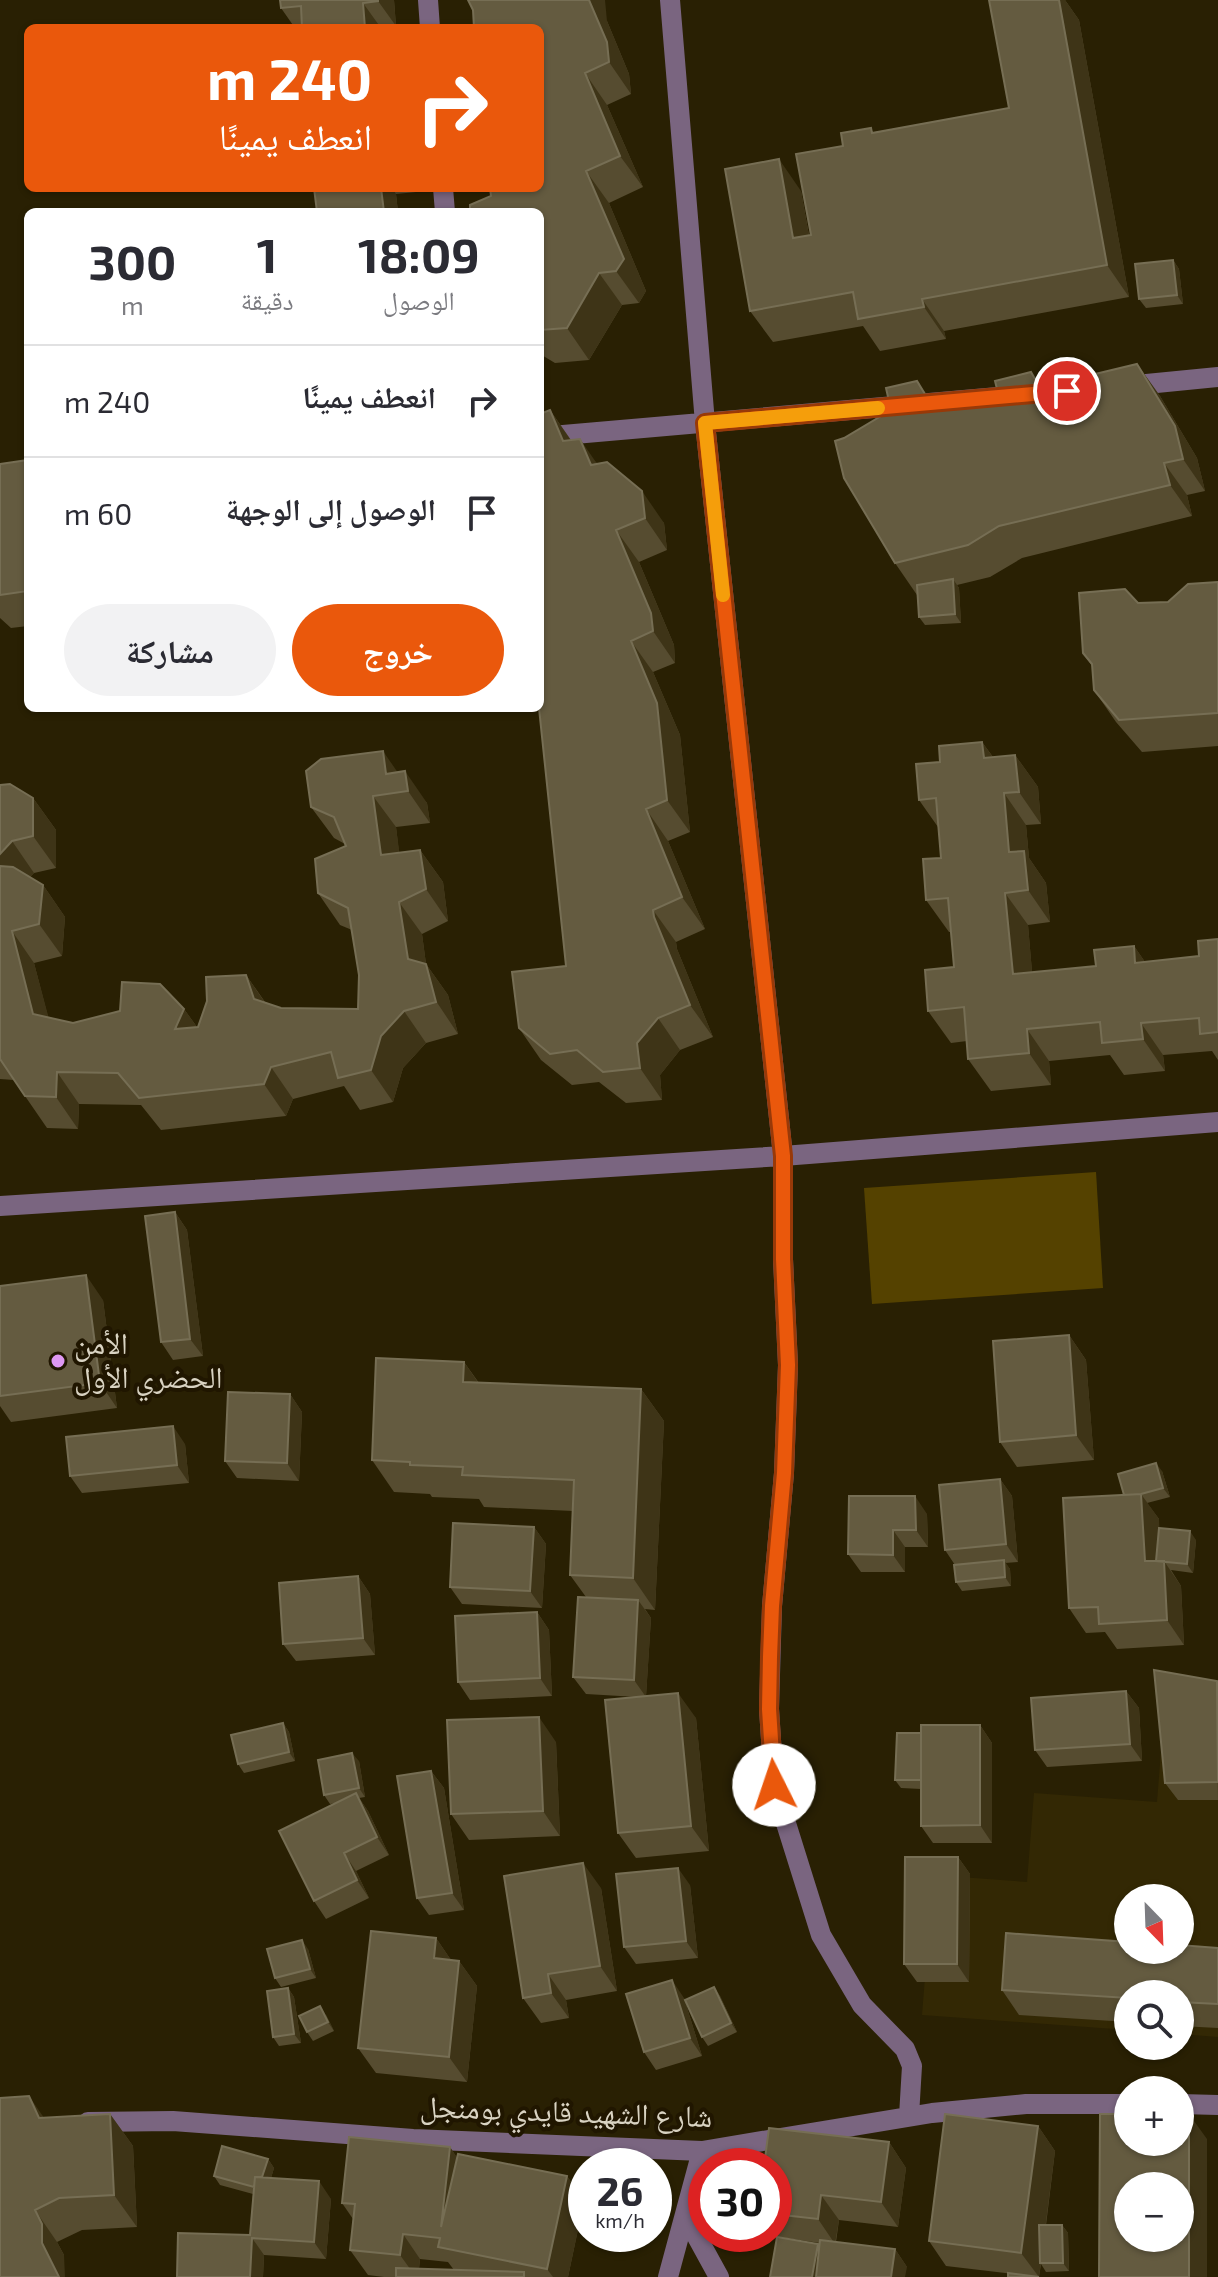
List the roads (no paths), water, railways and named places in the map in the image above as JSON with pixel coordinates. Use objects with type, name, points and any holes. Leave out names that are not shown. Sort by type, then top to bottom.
[{"type":"street","points":[[428,0],[430,24]]},
{"type":"street","points":[[670,0],[705,423],[783,1156],[783,1259],[788,1365],[769,1694],[774,1785],[821,1935],[862,2005],[905,2049],[912,2066],[909,2116]]},
{"type":"street","points":[[1109,387],[1218,377]]},
{"type":"street","points":[[544,437],[1016,395]]},
{"type":"street","points":[[0,1206],[783,1156],[1218,1122]]},
{"type":"street","name":"شارع الشهيد قايدي بومنجل","points":[[720,2148],[909,2116],[1026,2104],[1114,2104]]},
{"type":"street","points":[[1194,2104],[1218,2105]]},
{"type":"street","name":"شارع الشهيد قايدي بومنجل","points":[[63,2122],[173,2121],[413,2139],[688,2150]]},
{"type":"street","points":[[668,2277],[688,2204]]},
{"type":"street","points":[[685,2215],[719,2277]]},
{"type":"place","name":"الأمن الحضري الأول","points":[[58,1361]]}]
